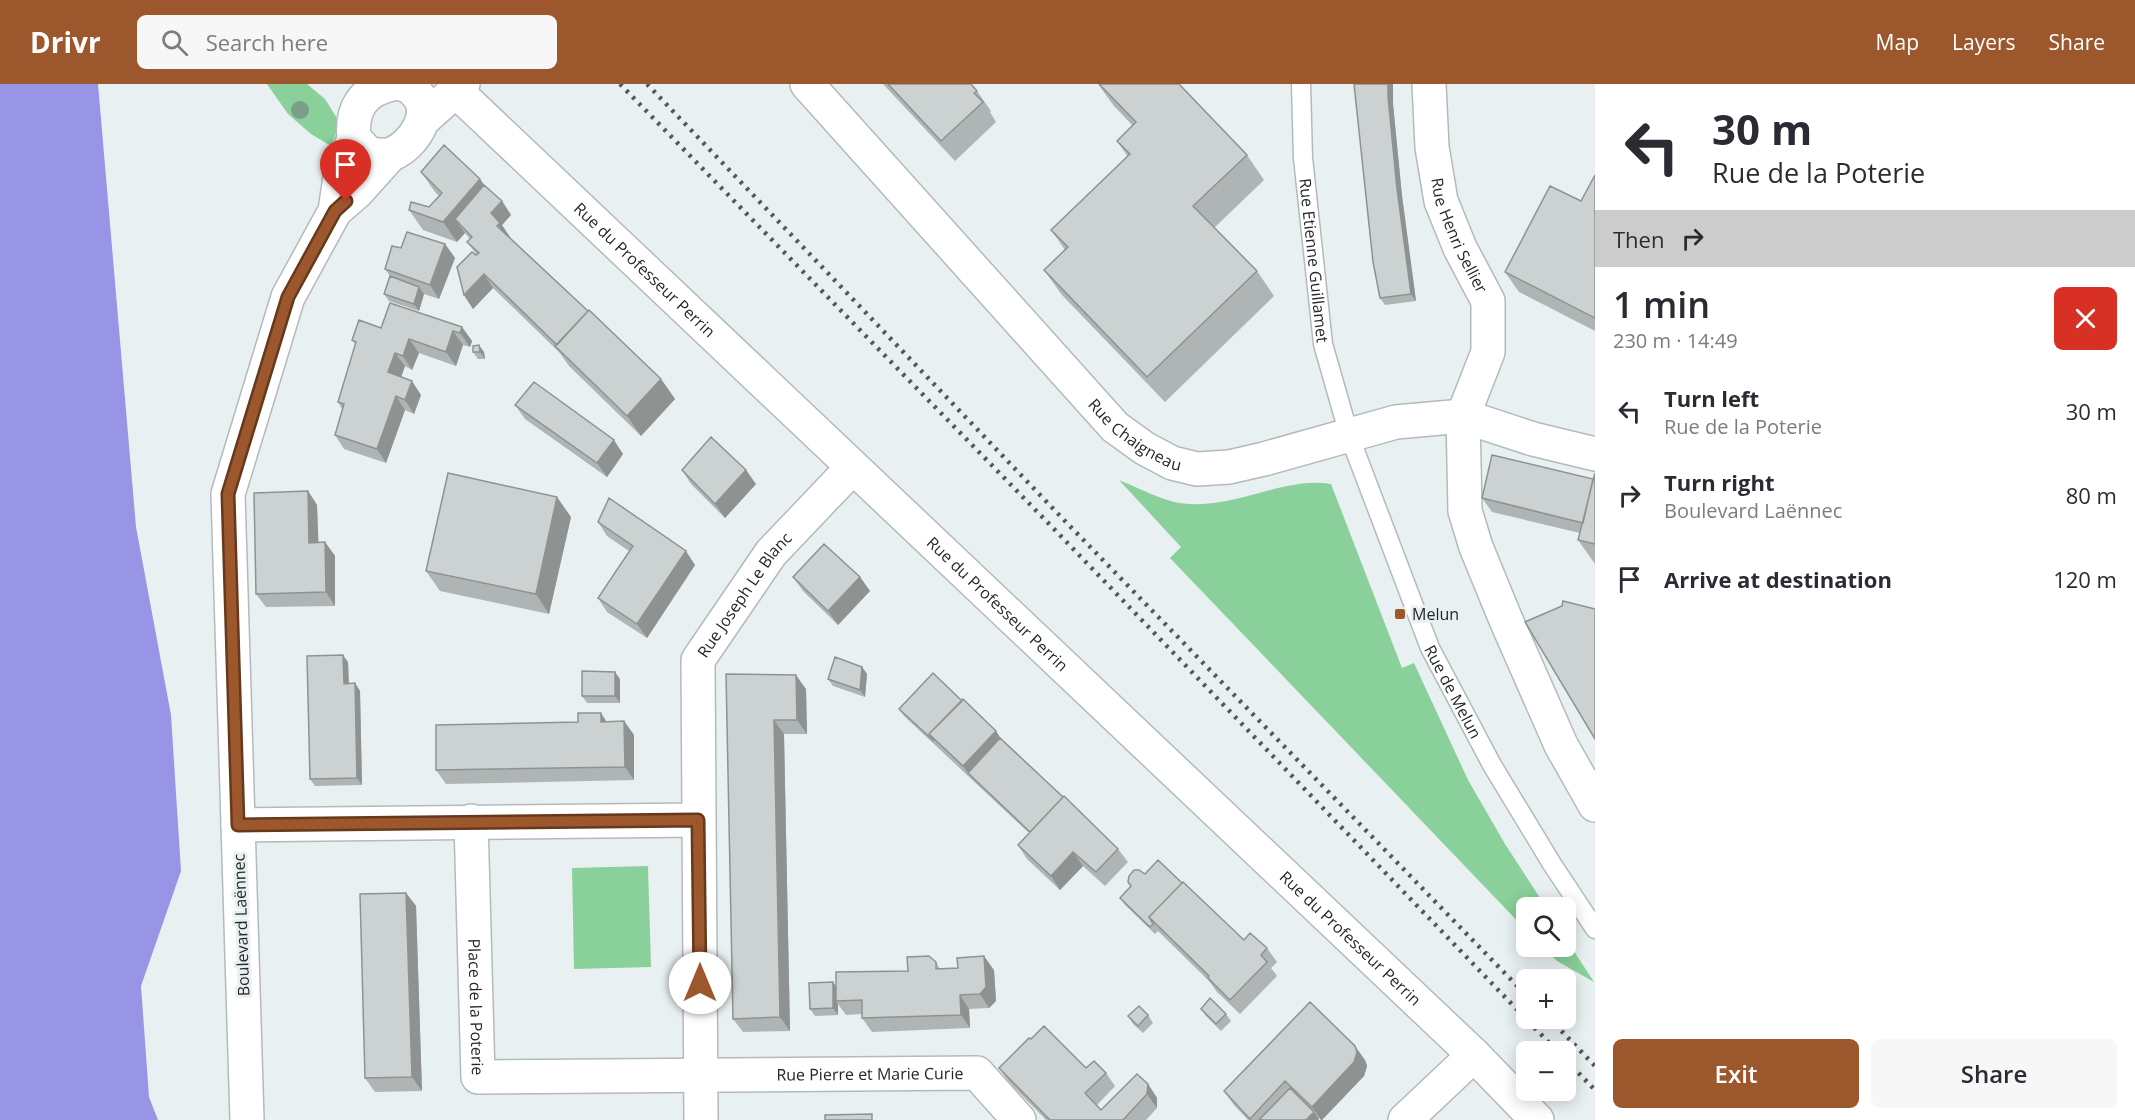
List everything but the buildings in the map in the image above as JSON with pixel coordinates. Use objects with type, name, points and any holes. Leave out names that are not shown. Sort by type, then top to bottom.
[{"type":"street","points":[[353,91],[392,84]]},
{"type":"street","points":[[403,84],[416,92],[424,106],[424,119]]},
{"type":"street","name":"Rue Chaigneau","points":[[807,84],[1115,427],[1144,448],[1172,463],[1197,469],[1229,467],[1396,422],[1463,416],[1533,439],[1595,454]]},
{"type":"street","name":"Rue Henri Sellier","points":[[1429,84],[1432,147],[1441,201],[1460,248],[1488,302],[1488,352],[1463,416]]},
{"type":"street","points":[[424,119],[459,88]]},
{"type":"street","name":"Rue du Professeur Perrin","points":[[459,88],[852,468],[1474,1055],[1537,1120]]},
{"type":"street","name":"Boulevard Laënnec","points":[[247,1120],[228,494],[288,297],[335,211],[340,177],[354,138],[353,91]]},
{"type":"street","name":"Boulevard Laënnec","points":[[335,211],[357,192],[391,154],[407,144],[424,119]]},
{"type":"street","points":[[354,138],[368,153],[391,154]]},
{"type":"street","points":[[1463,416],[1465,511],[1476,547],[1561,745],[1595,805]]},
{"type":"street","name":"Rue Joseph Le Blanc","points":[[701,1120],[698,660],[771,553],[852,468]]},
{"type":"street","points":[[238,825],[698,820]]},
{"type":"street","name":"Place de la Poterie","points":[[471,821],[478,1077],[700,1076]]},
{"type":"street","points":[[1406,1120],[1474,1055]]},
{"type":"street","name":"Rue Pierre et Marie Curie","points":[[700,1076],[977,1073],[1019,1120]]},
{"type":"lane","name":"Rue Etienne Guillamet","points":[[1301,84],[1303,158],[1323,344],[1349,435]]},
{"type":"lane","name":"Rue de Melun","points":[[1349,435],[1430,648],[1492,765],[1552,864],[1595,928]]},
{"type":"green space","points":[[267,84],[307,84],[325,99],[340,123],[331,146],[311,134],[288,114]]},
{"type":"green space","points":[[1119,480],[1166,500],[1200,504],[1219,502],[1294,485],[1331,484],[1402,668],[1414,663],[1468,780],[1539,897],[1516,897],[1516,920],[1170,558],[1181,547]]},
{"type":"green space","points":[[648,866],[651,967],[574,969],[572,868]]},
{"type":"green space","points":[[1576,954],[1594,982],[1576,972],[1576,969],[1571,969],[1553,957],[1576,957]]},
{"type":"shaded area","points":[[0,84],[98,84],[136,527],[171,715],[181,871],[141,986],[149,1097],[158,1120],[0,1120]]},
{"type":"railway","points":[[620,84],[1055,530],[1547,1041]]},
{"type":"railway","points":[[647,84],[1064,520],[1516,985]]},
{"type":"railway","points":[[1560,1029],[1595,1066]]},
{"type":"railway","points":[[1576,1070],[1595,1090]]},
{"type":"place","name":"Melun","points":[[1400,614]]},
{"type":"route","points":[[346,201],[335,211],[288,297],[228,494],[238,825],[698,820],[700,983]]}]
